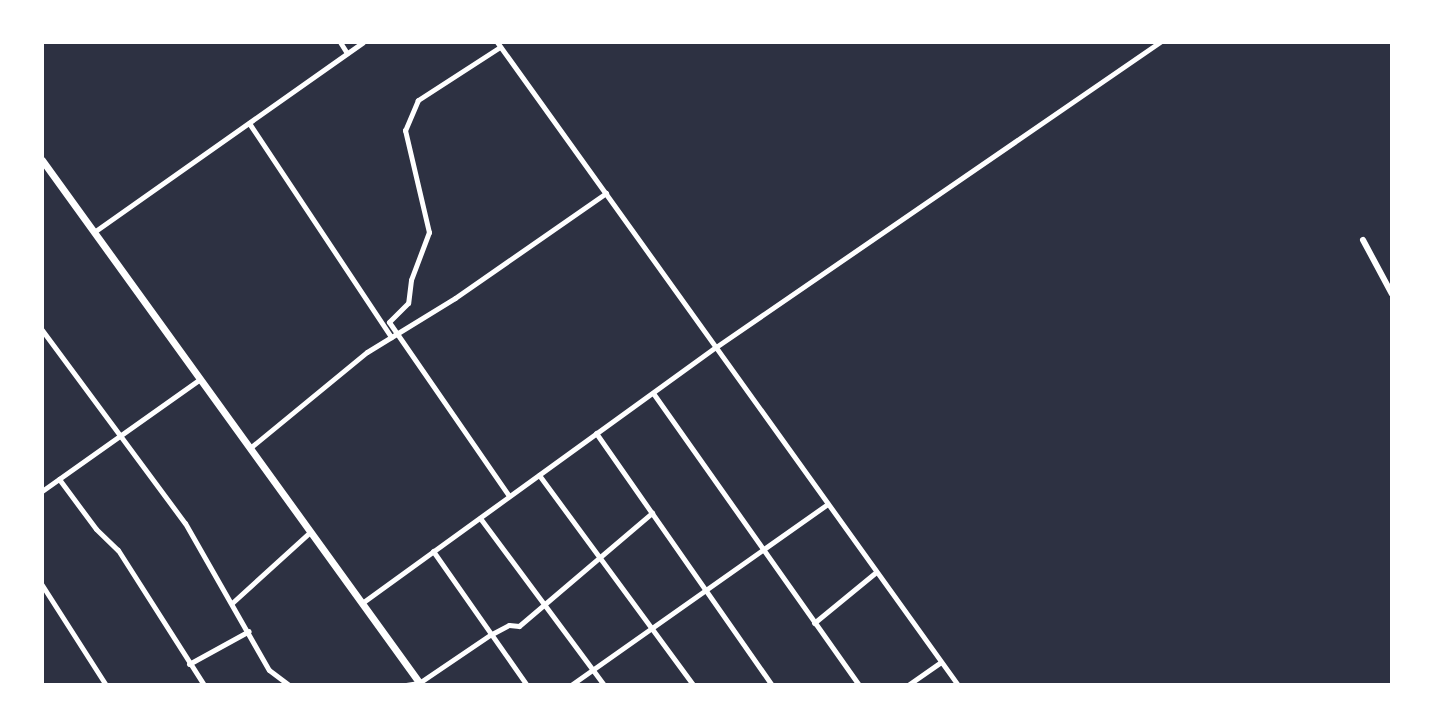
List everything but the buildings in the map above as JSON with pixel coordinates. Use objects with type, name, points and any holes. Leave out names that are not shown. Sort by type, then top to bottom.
[{"type":"main road","points":[[42,160],[420,684]]},
{"type":"street","points":[[340,42],[347,53]]},
{"type":"street","points":[[94,232],[363,42]]},
{"type":"street","points":[[362,603],[716,347],[1160,42]]},
{"type":"street","points":[[393,336],[389,322],[408,303],[411,280],[429,232],[405,130],[418,100],[498,44],[958,685]]},
{"type":"street","points":[[249,123],[393,336],[509,496]]},
{"type":"street","points":[[250,448],[330,386],[358,359],[521,253],[606,193]]},
{"type":"street","points":[[1363,240],[1392,294]]},
{"type":"street","points":[[42,330],[185,523],[269,670],[289,685]]},
{"type":"street","points":[[42,491],[200,379]]},
{"type":"street","points":[[653,393],[859,685]]},
{"type":"street","points":[[596,433],[772,685]]},
{"type":"street","points":[[539,475],[693,685]]},
{"type":"street","points":[[59,479],[96,529],[118,550],[204,685]]},
{"type":"street","points":[[571,685],[828,504]]},
{"type":"street","points":[[406,685],[420,684],[490,635],[509,625],[519,626],[652,513]]},
{"type":"street","points":[[480,518],[604,685]]},
{"type":"street","points":[[232,603],[310,532]]},
{"type":"street","points":[[433,551],[527,685]]},
{"type":"street","points":[[814,623],[876,572]]},
{"type":"street","points":[[42,585],[106,685]]},
{"type":"street","points":[[189,664],[249,631]]},
{"type":"street","points":[[908,685],[941,662]]},
{"type":"street","points":[[66,685],[75,685]]}]
